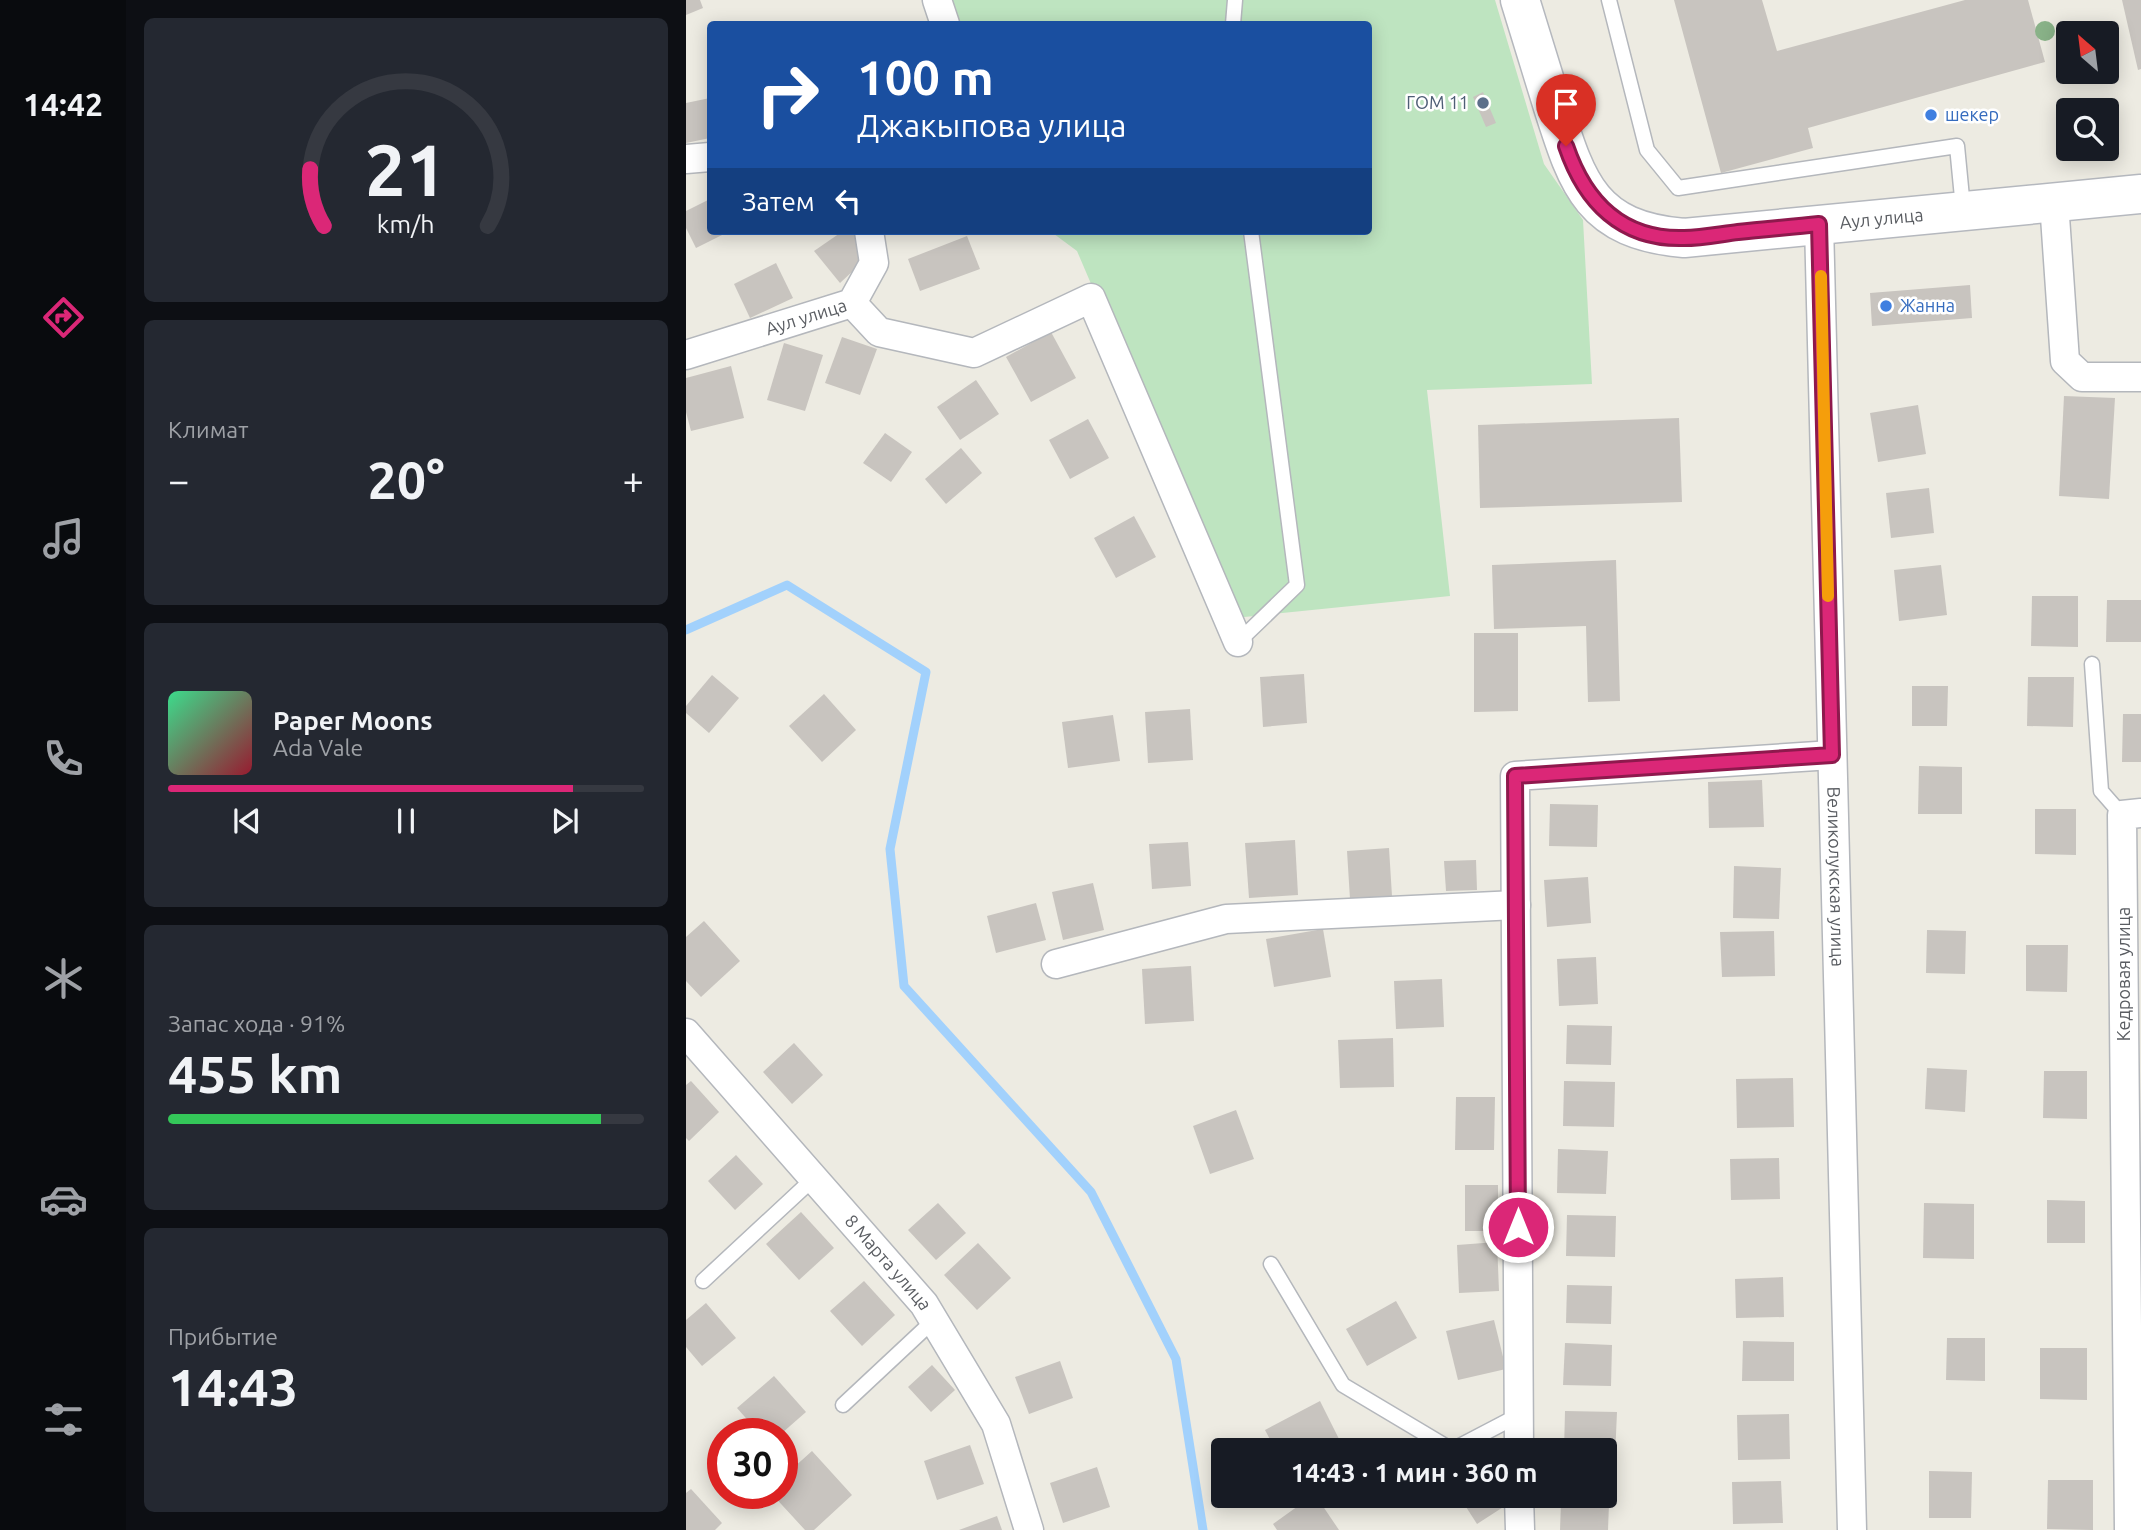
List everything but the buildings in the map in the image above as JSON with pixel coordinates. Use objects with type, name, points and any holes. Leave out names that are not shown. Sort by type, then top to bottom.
[{"type":"main road","name":"Аул улица","points":[[1520,0],[1573,167],[1599,207],[1631,228],[1654,236],[1684,238],[2141,194]]},
{"type":"street","points":[[937,0],[944,21]]},
{"type":"street","points":[[686,159],[707,157]]},
{"type":"street","points":[[2054,202],[2065,361],[2082,377],[2141,377]]},
{"type":"street","name":"Великолукская улица","points":[[1819,224],[1852,1530]]},
{"type":"street","name":"Аул улица","points":[[686,355],[852,303],[874,263],[870,235]]},
{"type":"street","points":[[852,303],[879,332],[974,353],[1091,298],[1238,642]]},
{"type":"street","points":[[1519,1438],[1515,776],[1832,755]]},
{"type":"street","name":"Кедровая улица","points":[[2132,814],[2133,1515]]},
{"type":"street","points":[[1056,964],[1226,919],[1516,905]]},
{"type":"street","name":"8 Марта улица","points":[[694,1047],[924,1304],[996,1424],[1029,1530]]},
{"type":"street","points":[[1519,1508],[1520,1530]]},
{"type":"lane","points":[[1233,21],[1235,0]]},
{"type":"lane","points":[[1609,0],[1647,150],[1678,188],[1957,146],[1963,210]]},
{"type":"lane","points":[[1238,642],[1297,585],[1252,235]]},
{"type":"lane","points":[[2092,664],[2101,791],[2132,814]]},
{"type":"lane","points":[[703,1281],[814,1178]]},
{"type":"lane","points":[[1271,1264],[1343,1385],[1452,1450],[1519,1415]]},
{"type":"lane","points":[[843,1405],[933,1321]]},
{"type":"green space","points":[[944,0],[1495,0],[1544,164],[1583,220],[1592,384],[1427,390],[1450,596],[1234,618],[1077,251],[1055,235],[1372,235],[1372,21],[952,21]]},
{"type":"waterway","points":[[686,630],[787,585],[926,672],[890,849],[904,986],[1091,1192],[1176,1359],[1203,1530]]},
{"type":"slow traffic","points":[[1821,276],[1828,596]]},
{"type":"place","name":"ГОМ 11","points":[[1483,103]]},
{"type":"place","name":"шекер","points":[[1931,115]]},
{"type":"place","name":"Жанна","points":[[1886,306]]},
{"type":"route","points":[[1518,1227],[1515,776],[1832,755],[1819,224],[1684,238],[1654,236],[1631,228],[1599,207],[1573,167],[1566,146]]}]
